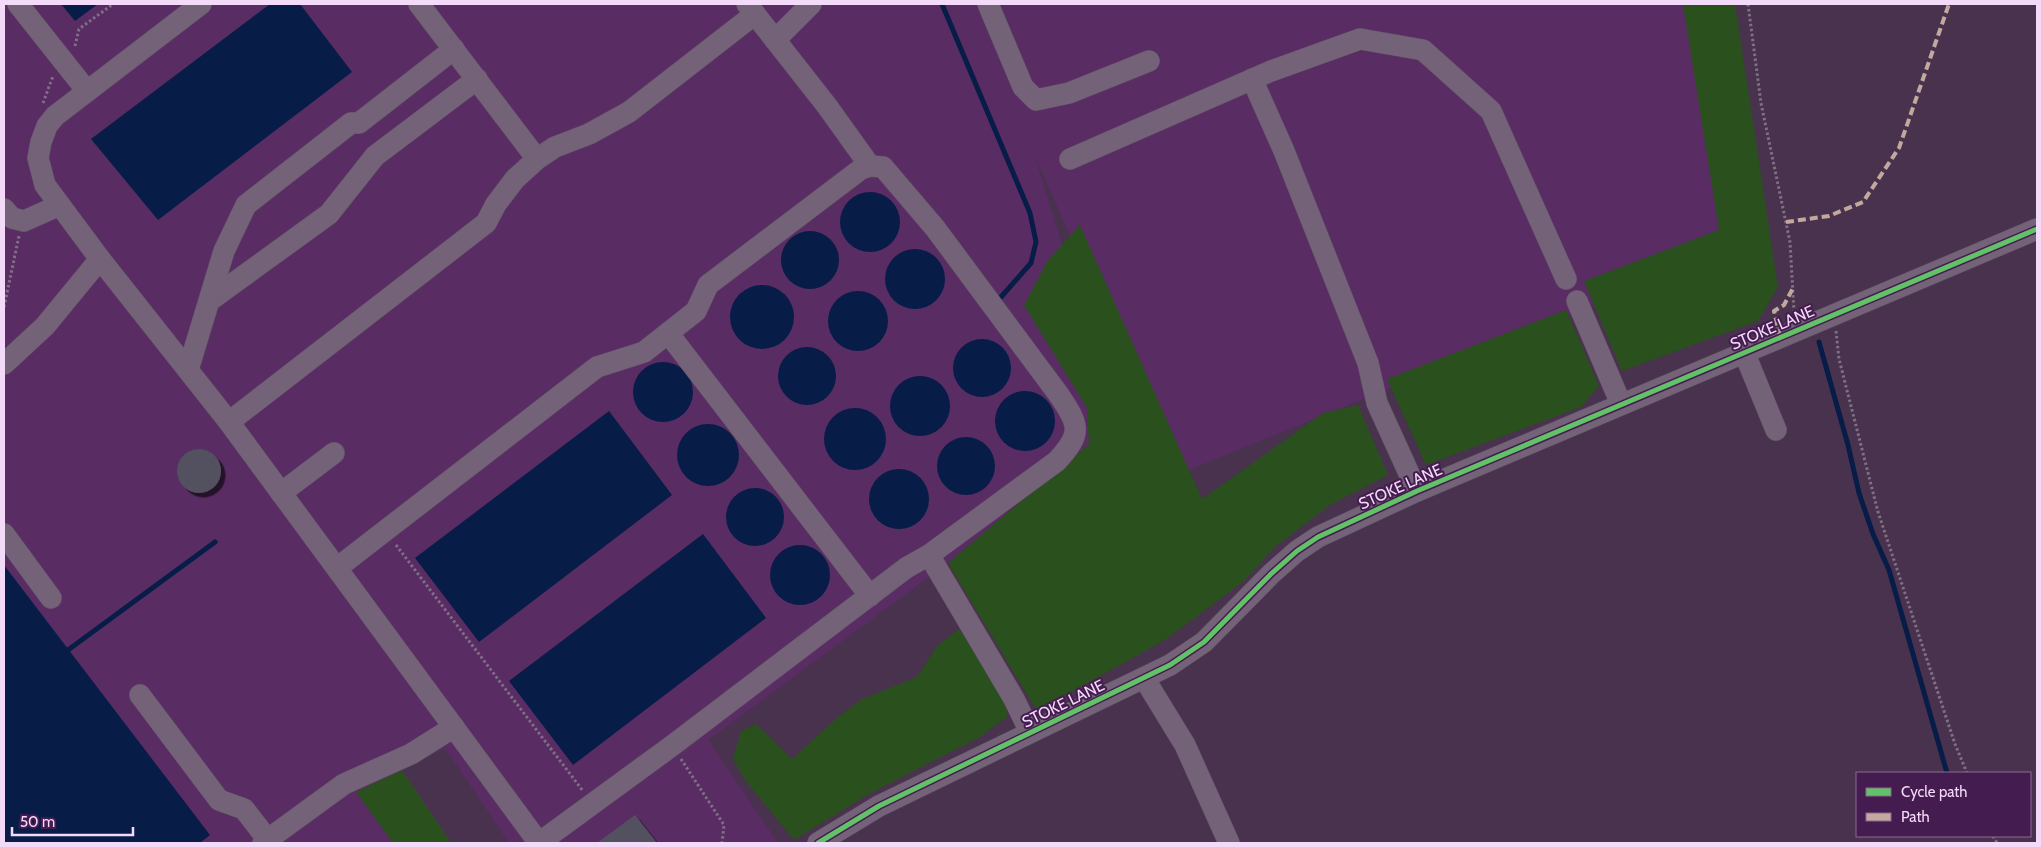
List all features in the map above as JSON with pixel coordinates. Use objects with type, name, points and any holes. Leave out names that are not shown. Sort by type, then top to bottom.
[{"type":"street","points":[[18,4],[87,91]]},
{"type":"street","points":[[201,4],[54,116],[47,126],[38,158],[45,185],[100,259],[229,422],[336,568],[539,843],[673,745],[906,568],[929,555],[1057,461],[1070,446],[1076,432],[1074,417],[929,221],[883,167],[870,166],[861,169],[708,285],[696,311],[644,352],[597,367],[336,568]]},
{"type":"street","points":[[419,4],[537,158]]},
{"type":"street","points":[[775,40],[811,4]]},
{"type":"street","points":[[988,4],[1023,87],[1036,100],[1069,93],[1149,61]]},
{"type":"street","points":[[229,422],[486,223],[496,204],[515,179],[537,158],[555,147],[589,134],[630,112],[751,9],[827,106],[870,166]]},
{"type":"street","points":[[1070,159],[1252,79],[1360,39],[1423,50],[1491,111],[1566,279]]},
{"type":"street","points":[[188,370],[224,251],[246,205],[351,123],[358,123],[454,49]]},
{"type":"street","points":[[209,301],[329,214],[375,156],[476,79]]},
{"type":"street","points":[[1252,79],[1284,151],[1368,363],[1377,403],[1416,490]]},
{"type":"street","points":[[4,208],[12,218],[24,221],[60,205]]},
{"type":"street","name":"STOKE LANE","points":[[818,843],[879,806],[1170,665],[1204,642],[1272,574],[1297,551],[1318,537],[1416,490],[2037,229]]},
{"type":"street","points":[[4,364],[45,326],[100,259]]},
{"type":"street","points":[[1577,301],[1621,404]]},
{"type":"street","points":[[668,333],[870,596]]},
{"type":"street","points":[[1744,352],[1776,430]]},
{"type":"street","points":[[281,493],[334,452]]},
{"type":"street","points":[[4,534],[51,598]]},
{"type":"street","points":[[929,555],[1014,699],[1030,732]]},
{"type":"street","points":[[1144,678],[1185,745],[1229,843]]},
{"type":"street","points":[[140,695],[219,800],[244,809],[265,842],[344,784],[412,754],[454,727]]},
{"type":"path","points":[[1748,4],[1761,104],[1790,242],[1796,330]]},
{"type":"path","points":[[1833,315],[1839,340],[1839,358],[1878,512],[1955,744],[1967,772]]},
{"type":"path","points":[[385,531],[587,796],[603,796]]},
{"type":"path","points":[[673,745],[724,825],[722,843]]},
{"type":"shaded area","points":[[4,4],[1709,4],[1739,245],[1177,475],[1035,157],[1117,421],[948,563],[708,740],[778,843],[509,843],[445,748],[358,794],[393,843],[4,843]]},
{"type":"green space","points":[[1683,4],[1735,4],[1778,287],[1758,321],[1622,371],[1584,281],[1719,230]]},
{"type":"green space","points":[[1080,225],[1202,499],[1323,413],[1358,405],[1388,475],[1330,505],[1276,546],[1243,582],[1165,640],[1037,711],[948,563],[1089,444],[1087,408],[1024,305],[1048,260]]},
{"type":"green space","points":[[1566,310],[1599,386],[1581,407],[1426,465],[1387,379]]},
{"type":"green space","points":[[959,629],[1006,696],[1007,717],[980,737],[869,794],[794,840],[745,780],[733,759],[741,731],[756,724],[792,759],[838,717],[862,699],[917,677],[937,646]]},
{"type":"green space","points":[[402,770],[451,843],[393,843],[356,792]]},
{"type":"water","points":[[61,4],[98,4],[75,21]]},
{"type":"water","points":[[270,4],[300,4],[352,72],[158,220],[91,139]]},
{"type":"water","points":[[870,192],[887,197],[895,205],[900,222],[895,239],[887,247],[870,252],[853,247],[845,239],[840,222],[845,205],[853,197]]},
{"type":"water","points":[[810,231],[821,233],[834,244],[839,260],[837,271],[826,284],[810,289],[799,287],[786,276],[781,260],[783,249],[794,236]]},
{"type":"water","points":[[915,249],[931,254],[936,258],[940,263],[945,279],[940,295],[936,300],[931,304],[915,309],[899,304],[894,300],[890,295],[885,279],[890,263],[894,258],[899,254]]},
{"type":"water","points":[[762,285],[780,291],[788,299],[794,317],[788,335],[780,343],[762,349],[744,343],[736,335],[730,317],[736,299],[744,291]]},
{"type":"water","points":[[852,291],[864,291],[880,299],[886,309],[888,321],[886,333],[880,343],[864,351],[852,351],[836,343],[828,327],[828,315],[836,299]]},
{"type":"water","points":[[982,339],[993,341],[1003,347],[1009,357],[1011,368],[1009,379],[1003,389],[993,395],[982,397],[971,395],[961,389],[955,379],[953,368],[955,357],[961,347],[971,341]]},
{"type":"water","points":[[807,347],[818,349],[831,360],[836,376],[834,387],[823,400],[807,405],[796,403],[783,392],[778,376],[780,365],[791,352]]},
{"type":"water","points":[[663,362],[679,367],[684,371],[688,376],[693,392],[688,408],[684,413],[679,417],[663,422],[647,417],[642,413],[638,408],[633,392],[638,376],[642,371],[647,367]]},
{"type":"water","points":[[920,376],[937,381],[945,389],[950,406],[945,423],[937,431],[920,436],[903,431],[895,423],[890,406],[895,389],[903,381]]},
{"type":"water","points":[[1025,391],[1041,396],[1046,400],[1050,405],[1055,421],[1050,437],[1046,442],[1041,446],[1025,451],[1009,446],[1004,442],[1000,437],[995,421],[1000,405],[1004,400],[1009,396]]},
{"type":"water","points":[[855,408],[872,413],[877,417],[881,422],[886,439],[881,456],[877,461],[872,465],[855,470],[838,465],[833,461],[829,456],[824,439],[829,422],[833,417],[838,413]]},
{"type":"water","points":[[609,411],[672,495],[479,642],[415,558]]},
{"type":"water","points":[[708,424],[720,427],[730,433],[736,443],[739,455],[736,467],[730,477],[720,483],[708,486],[696,483],[686,477],[680,467],[677,455],[680,443],[686,433],[696,427]]},
{"type":"water","points":[[960,437],[972,437],[987,445],[995,460],[995,472],[987,487],[972,495],[960,495],[945,487],[937,472],[937,460],[945,445]]},
{"type":"water","points":[[893,469],[905,469],[916,474],[924,482],[929,493],[927,511],[916,524],[905,529],[893,529],[882,524],[874,516],[869,505],[869,493],[874,482],[882,474]]},
{"type":"water","points":[[755,488],[771,493],[779,501],[784,517],[779,533],[771,541],[755,546],[739,541],[731,533],[726,517],[731,501],[739,493]]},
{"type":"water","points":[[703,534],[766,618],[573,765],[509,681]]},
{"type":"water","points":[[800,545],[816,550],[821,554],[825,559],[830,575],[825,591],[821,596],[816,600],[800,605],[784,600],[779,596],[775,591],[770,575],[775,559],[779,554],[784,550]]},
{"type":"water","points":[[4,565],[210,835],[200,843],[4,843]]},
{"type":"building","points":[[199,449],[211,453],[217,459],[221,471],[217,483],[211,489],[199,493],[187,489],[181,483],[177,471],[181,459],[187,453]]},
{"type":"building","points":[[635,815],[657,843],[597,843]]},
{"type":"waterway","points":[[942,4],[1030,213],[1036,242],[1031,263],[1001,297]]},
{"type":"waterway","points":[[1819,342],[1848,445],[1859,493],[1873,534],[1889,570],[1947,772]]},
{"type":"waterway","points":[[68,650],[215,542]]},
{"type":"marked path","points":[[1786,222],[1829,216],[1863,202],[1899,148],[1949,4]]},
{"type":"marked path","points":[[1780,337],[1774,311],[1784,305],[1793,288]]},
{"type":"cycle path","points":[[818,843],[879,806],[1170,665],[1204,642],[1271,574],[1297,551],[1318,537],[1417,491],[2037,229]]}]
